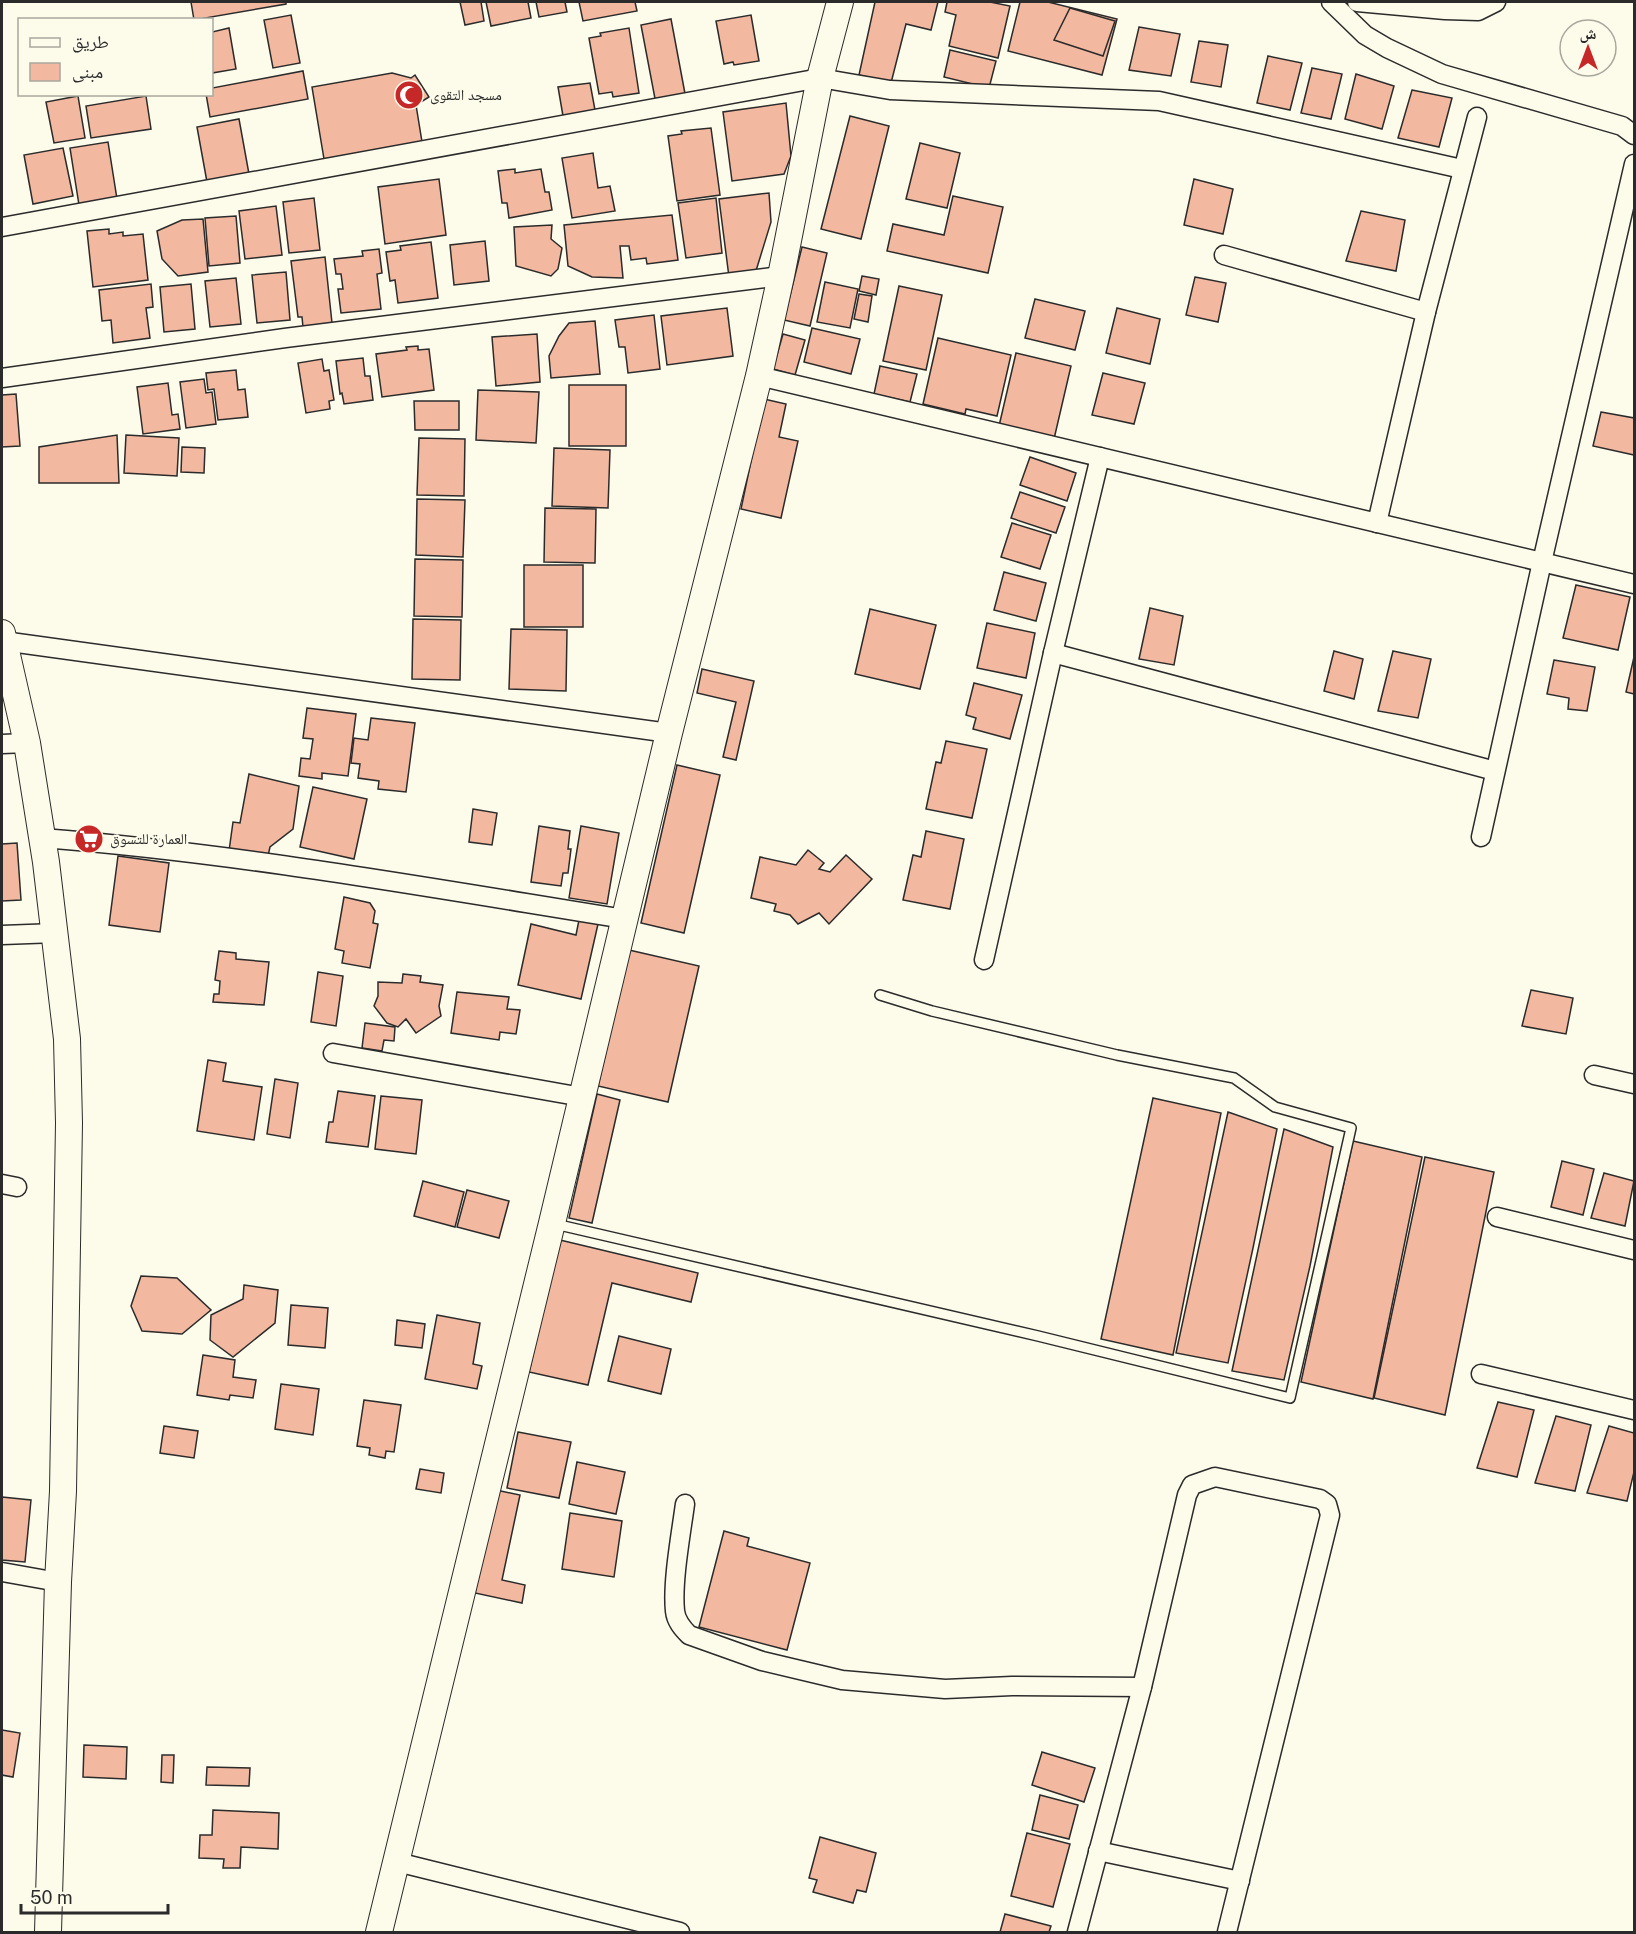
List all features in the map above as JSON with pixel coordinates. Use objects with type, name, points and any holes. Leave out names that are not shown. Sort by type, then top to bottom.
[{"type":"main road","points":[[379,1932],[669,733],[759,376],[820,78],[840,2]]},
{"type":"main road","points":[[2,637],[14,743],[42,838],[56,933],[67,1039],[69,1123],[63,1479],[48,1932]]},
{"type":"street","points":[[1331,2],[1365,35],[1442,74],[1622,126],[1635,135]]},
{"type":"street","points":[[1357,2],[1445,10],[1478,10],[1496,2]]},
{"type":"street","points":[[2,227],[820,78],[890,90],[1159,101],[1462,169]]},
{"type":"street","points":[[1377,523],[1426,312],[1477,117]]},
{"type":"street","points":[[1481,837],[1542,562],[1635,164]]},
{"type":"street","points":[[1224,255],[1426,312]]},
{"type":"street","points":[[2,378],[285,338],[781,276]]},
{"type":"street","points":[[759,376],[1635,584]]},
{"type":"street","points":[[984,960],[1100,457]]},
{"type":"street","points":[[2,637],[669,733]]},
{"type":"street","points":[[1053,653],[1495,771]]},
{"type":"street","points":[[42,838],[126,844],[245,859],[625,919]]},
{"type":"street","points":[[2,935],[56,933]]},
{"type":"street","points":[[333,1053],[582,1097]]},
{"type":"street","points":[[1594,1075],[1635,1084]]},
{"type":"street","points":[[1497,1217],[1635,1250]]},
{"type":"street","points":[[1481,1374],[1635,1410]]},
{"type":"street","points":[[1077,1932],[1142,1687],[1187,1495],[1192,1485],[1215,1477],[1320,1499],[1328,1504],[1330,1515],[1227,1932]]},
{"type":"street","points":[[685,1504],[675,1612],[680,1627],[689,1635],[762,1661],[842,1680],[945,1689],[1012,1686],[1142,1687]]},
{"type":"street","points":[[2,1572],[58,1582]]},
{"type":"street","points":[[1098,1851],[1240,1881]]},
{"type":"street","points":[[397,1862],[680,1932]]},
{"type":"lane","points":[[552,1223],[1038,1336],[1290,1398],[1351,1128],[1275,1107],[1234,1078],[1094,1049],[932,1011],[880,995]]},
{"type":"building","points":[[191,2],[286,2],[286,4],[206,18],[194,18]]},
{"type":"building","points":[[460,2],[481,2],[484,21],[465,25]]},
{"type":"building","points":[[486,2],[528,2],[531,18],[491,26]]},
{"type":"building","points":[[536,2],[565,2],[567,12],[539,17]]},
{"type":"building","points":[[579,2],[635,2],[637,11],[583,21]]},
{"type":"building","points":[[875,2],[938,2],[931,30],[906,24],[891,83],[859,75]]},
{"type":"building","points":[[947,2],[990,2],[1010,6],[998,58],[949,46],[956,15],[945,12]]},
{"type":"building","points":[[1020,2],[1048,2],[1117,19],[1102,75],[1008,51]]},
{"type":"building","points":[[1070,8],[1115,21],[1103,56],[1054,40]]},
{"type":"building","points":[[291,15],[300,63],[273,68],[264,20]]},
{"type":"building","points":[[751,15],[759,61],[734,65],[733,62],[724,64],[716,21]]},
{"type":"building","points":[[671,19],[686,99],[656,104],[641,25]]},
{"type":"building","points":[[1139,27],[1180,34],[1171,76],[1129,70]]},
{"type":"building","points":[[229,28],[236,69],[213,73],[213,32]]},
{"type":"building","points":[[629,28],[639,93],[613,97],[612,92],[599,94],[589,38],[601,36],[600,33]]},
{"type":"building","points":[[1199,41],[1228,45],[1221,87],[1191,82]]},
{"type":"building","points":[[950,50],[996,61],[989,88],[944,77]]},
{"type":"building","points":[[1268,56],[1302,63],[1290,110],[1257,103]]},
{"type":"building","points":[[1312,68],[1342,74],[1331,119],[1301,113]]},
{"type":"building","points":[[303,71],[308,99],[210,117],[206,96],[213,96],[213,88]]},
{"type":"building","points":[[392,73],[411,78],[415,75],[429,97],[416,105],[422,142],[324,159],[312,87]]},
{"type":"building","points":[[1356,74],[1394,86],[1382,129],[1345,119]]},
{"type":"building","points":[[590,83],[595,110],[563,116],[558,87]]},
{"type":"building","points":[[1412,90],[1452,98],[1439,147],[1398,138]]},
{"type":"building","points":[[78,96],[85,138],[54,143],[46,102]]},
{"type":"building","points":[[146,96],[151,129],[91,138],[86,106]]},
{"type":"building","points":[[786,103],[791,156],[784,174],[732,181],[723,112]]},
{"type":"building","points":[[850,116],[889,126],[861,239],[821,229]]},
{"type":"building","points":[[239,119],[249,174],[207,182],[197,127]]},
{"type":"building","points":[[711,128],[720,195],[677,201],[668,136],[682,134],[681,131]]},
{"type":"building","points":[[108,142],[117,199],[79,205],[70,148]]},
{"type":"building","points":[[920,143],[960,153],[947,208],[906,199]]},
{"type":"building","points":[[63,148],[73,196],[33,204],[24,155]]},
{"type":"building","points":[[593,153],[598,188],[610,186],[615,211],[572,218],[562,158]]},
{"type":"building","points":[[515,169],[515,173],[541,169],[545,192],[549,192],[552,210],[509,218],[507,203],[502,203],[498,171]]},
{"type":"building","points":[[439,179],[446,235],[385,244],[378,187]]},
{"type":"building","points":[[1194,179],[1233,189],[1223,234],[1184,225]]},
{"type":"building","points":[[769,193],[771,222],[755,274],[729,277],[719,199]]},
{"type":"building","points":[[953,196],[1003,207],[988,273],[887,251],[893,224],[944,235]]},
{"type":"building","points":[[314,198],[320,250],[289,253],[283,202]]},
{"type":"building","points":[[716,198],[722,253],[686,258],[678,203]]},
{"type":"building","points":[[276,206],[282,255],[245,259],[239,211]]},
{"type":"building","points":[[1361,211],[1405,220],[1396,271],[1346,261]]},
{"type":"building","points":[[672,215],[678,260],[647,264],[646,258],[631,260],[629,246],[620,246],[623,278],[592,277],[568,266],[564,225]]},
{"type":"building","points":[[236,216],[240,263],[209,266],[205,218]]},
{"type":"building","points":[[203,219],[208,272],[178,276],[162,259],[157,231],[182,220]]},
{"type":"building","points":[[552,225],[551,239],[562,248],[558,269],[551,276],[516,266],[514,227]]},
{"type":"building","points":[[109,229],[109,234],[123,232],[123,236],[143,234],[148,280],[93,287],[87,231]]},
{"type":"building","points":[[485,241],[489,281],[454,285],[450,245]]},
{"type":"building","points":[[431,242],[438,298],[398,303],[395,280],[390,281],[386,252],[401,250],[400,246]]},
{"type":"building","points":[[802,247],[827,253],[810,326],[784,320]]},
{"type":"building","points":[[379,249],[382,273],[377,274],[381,309],[341,313],[338,289],[343,289],[341,274],[336,274],[334,259],[363,256],[362,251]]},
{"type":"building","points":[[325,257],[332,323],[303,327],[302,317],[298,317],[291,261]]},
{"type":"building","points":[[286,272],[290,320],[257,323],[252,275]]},
{"type":"building","points":[[862,276],[879,279],[876,295],[859,291]]},
{"type":"building","points":[[1195,277],[1226,283],[1218,322],[1186,315]]},
{"type":"building","points":[[236,278],[241,324],[210,327],[205,281]]},
{"type":"building","points":[[825,282],[858,289],[850,328],[817,322]]},
{"type":"building","points":[[151,284],[153,307],[146,308],[150,338],[113,343],[111,320],[102,321],[99,290]]},
{"type":"building","points":[[191,284],[195,329],[164,332],[160,287]]},
{"type":"building","points":[[899,286],[942,295],[926,370],[883,361]]},
{"type":"building","points":[[859,294],[872,296],[868,322],[854,319]]},
{"type":"building","points":[[1035,299],[1085,311],[1075,350],[1025,338]]},
{"type":"building","points":[[727,308],[733,356],[667,365],[661,316]]},
{"type":"building","points":[[1117,308],[1160,319],[1150,364],[1106,353]]},
{"type":"building","points":[[654,315],[660,369],[628,373],[625,347],[619,347],[615,320]]},
{"type":"building","points":[[595,321],[600,374],[551,378],[549,356],[559,336],[569,323]]},
{"type":"building","points":[[812,328],[860,339],[851,374],[804,362]]},
{"type":"building","points":[[537,334],[540,382],[496,386],[492,337]]},
{"type":"building","points":[[783,334],[805,340],[795,375],[773,369]]},
{"type":"building","points":[[938,338],[1011,355],[997,416],[966,409],[965,414],[923,404]]},
{"type":"building","points":[[418,346],[418,350],[429,349],[434,390],[382,397],[376,354],[407,350],[406,347]]},
{"type":"building","points":[[1016,353],[1071,366],[1054,439],[999,426]]},
{"type":"building","points":[[363,358],[365,376],[370,376],[373,400],[344,404],[342,393],[340,394],[336,361]]},
{"type":"building","points":[[322,359],[324,371],[329,370],[334,400],[329,401],[330,409],[306,413],[298,363]]},
{"type":"building","points":[[880,366],[917,374],[910,402],[874,394]]},
{"type":"building","points":[[236,370],[238,390],[245,389],[248,417],[218,420],[214,389],[208,390],[206,373]]},
{"type":"building","points":[[1103,373],[1145,383],[1134,424],[1092,415]]},
{"type":"building","points":[[204,379],[206,393],[212,392],[216,424],[186,428],[180,382]]},
{"type":"building","points":[[168,383],[172,415],[178,414],[180,429],[143,434],[137,387]]},
{"type":"building","points":[[569,385],[626,385],[626,446],[569,446]]},
{"type":"building","points":[[478,390],[539,392],[536,443],[476,440]]},
{"type":"building","points":[[16,394],[20,446],[2,447],[2,395]]},
{"type":"building","points":[[764,399],[786,404],[779,437],[798,441],[781,518],[741,509]]},
{"type":"building","points":[[414,401],[459,401],[459,430],[415,430]]},
{"type":"building","points":[[1601,412],[1634,418],[1634,455],[1593,446]]},
{"type":"building","points":[[117,435],[119,483],[39,483],[39,447]]},
{"type":"building","points":[[126,435],[179,438],[177,476],[124,473]]},
{"type":"building","points":[[419,438],[465,439],[464,496],[417,495]]},
{"type":"building","points":[[182,447],[205,448],[204,473],[181,472]]},
{"type":"building","points":[[554,448],[610,450],[608,508],[552,506]]},
{"type":"building","points":[[1030,457],[1076,473],[1067,501],[1020,485]]},
{"type":"building","points":[[1020,492],[1065,507],[1056,533],[1011,518]]},
{"type":"building","points":[[417,499],[465,500],[463,557],[416,555]]},
{"type":"building","points":[[545,508],[596,509],[595,563],[544,562]]},
{"type":"building","points":[[1012,523],[1051,535],[1040,569],[1001,557]]},
{"type":"building","points":[[415,559],[463,560],[462,617],[414,616]]},
{"type":"building","points":[[524,565],[583,565],[583,627],[524,627]]},
{"type":"building","points":[[1004,572],[1046,583],[1036,621],[994,610]]},
{"type":"building","points":[[1576,585],[1630,597],[1618,650],[1563,638]]},
{"type":"building","points":[[1150,608],[1183,616],[1174,665],[1139,659]]},
{"type":"building","points":[[870,609],[936,625],[920,689],[855,674]]},
{"type":"building","points":[[413,619],[461,620],[460,680],[412,679]]},
{"type":"building","points":[[987,623],[1035,633],[1026,678],[977,668]]},
{"type":"building","points":[[511,629],[567,630],[566,691],[509,689]]},
{"type":"building","points":[[1334,651],[1363,659],[1354,699],[1324,691]]},
{"type":"building","points":[[1393,651],[1431,659],[1418,718],[1378,711]]},
{"type":"building","points":[[1634,657],[1634,694],[1626,692]]},
{"type":"building","points":[[1554,660],[1595,667],[1587,711],[1568,709],[1569,698],[1547,694]]},
{"type":"building","points":[[702,669],[754,681],[736,760],[723,757],[736,702],[697,693]]},
{"type":"building","points":[[974,683],[1022,695],[1010,739],[973,729],[976,718],[966,715]]},
{"type":"building","points":[[307,708],[356,714],[348,776],[322,773],[322,779],[299,776],[301,758],[310,759],[313,739],[303,738]]},
{"type":"building","points":[[371,718],[415,723],[406,792],[378,789],[379,781],[358,778],[360,764],[351,763],[354,738],[368,740]]},
{"type":"building","points":[[946,741],[987,749],[972,818],[926,809],[936,762],[941,763]]},
{"type":"building","points":[[677,765],[720,775],[684,933],[641,923]]},
{"type":"building","points":[[249,774],[299,786],[293,829],[270,847],[268,856],[229,851],[233,822],[240,823]]},
{"type":"building","points":[[313,787],[367,799],[354,859],[300,847]]},
{"type":"building","points":[[473,809],[497,813],[492,845],[469,842]]},
{"type":"building","points":[[539,826],[570,831],[568,849],[571,849],[568,873],[563,873],[561,886],[531,882]]},
{"type":"building","points":[[581,826],[619,833],[607,904],[569,898]]},
{"type":"building","points":[[926,831],[964,839],[950,909],[903,900],[913,855],[921,857]]},
{"type":"building","points":[[17,843],[21,900],[2,901],[2,844]]},
{"type":"building","points":[[808,850],[824,863],[819,869],[830,872],[846,855],[872,879],[829,924],[819,913],[798,924],[790,915],[774,911],[776,904],[751,898],[760,857],[796,865]]},
{"type":"building","points":[[118,856],[169,863],[160,932],[109,925]]},
{"type":"building","points":[[344,897],[370,903],[375,911],[373,923],[378,924],[370,968],[342,963],[344,951],[335,949]]},
{"type":"building","points":[[579,920],[598,924],[581,999],[518,985],[531,924],[576,935]]},
{"type":"building","points":[[629,950],[699,966],[668,1102],[598,1086]]},
{"type":"building","points":[[219,951],[236,953],[236,959],[269,962],[264,1005],[213,1002],[214,994],[219,994],[220,981],[215,980]]},
{"type":"building","points":[[318,972],[343,976],[336,1026],[311,1022]]},
{"type":"building","points":[[403,974],[421,976],[420,982],[443,985],[439,1006],[441,1016],[416,1033],[406,1019],[398,1027],[387,1023],[374,1006],[378,996],[378,982],[402,983]]},
{"type":"building","points":[[1531,990],[1573,998],[1566,1034],[1522,1026]]},
{"type":"building","points":[[457,992],[509,997],[507,1009],[520,1010],[516,1034],[500,1032],[499,1040],[451,1033]]},
{"type":"building","points":[[365,1023],[395,1027],[394,1041],[384,1040],[382,1051],[362,1048]]},
{"type":"building","points":[[208,1060],[226,1063],[223,1081],[262,1087],[254,1140],[197,1131]]},
{"type":"building","points":[[275,1079],[298,1083],[290,1138],[267,1134]]},
{"type":"building","points":[[338,1091],[375,1096],[368,1147],[326,1142],[329,1122],[333,1122]]},
{"type":"building","points":[[597,1094],[620,1100],[592,1223],[569,1218]]},
{"type":"building","points":[[381,1096],[422,1100],[416,1154],[375,1149]]},
{"type":"building","points":[[1153,1098],[1221,1113],[1173,1355],[1101,1339]]},
{"type":"building","points":[[1228,1112],[1277,1129],[1228,1363],[1176,1353]]},
{"type":"building","points":[[1284,1129],[1333,1147],[1310,1266],[1284,1380],[1232,1371]]},
{"type":"building","points":[[1353,1141],[1422,1157],[1373,1399],[1301,1382]]},
{"type":"building","points":[[1425,1157],[1494,1172],[1445,1415],[1374,1398]]},
{"type":"building","points":[[1562,1161],[1594,1169],[1583,1215],[1551,1207]]},
{"type":"building","points":[[1604,1173],[1634,1181],[1625,1226],[1591,1218]]},
{"type":"building","points":[[423,1181],[464,1192],[455,1227],[414,1216]]},
{"type":"building","points":[[467,1190],[509,1201],[499,1238],[457,1227]]},
{"type":"building","points":[[560,1240],[698,1273],[691,1302],[612,1283],[588,1385],[529,1372]]},
{"type":"building","points":[[141,1276],[177,1278],[211,1310],[182,1334],[142,1331],[131,1306]]},
{"type":"building","points":[[244,1285],[278,1290],[275,1323],[233,1357],[210,1340],[211,1315],[243,1299]]},
{"type":"building","points":[[291,1305],[328,1308],[325,1348],[288,1345]]},
{"type":"building","points":[[437,1315],[480,1323],[473,1364],[482,1366],[477,1389],[425,1379]]},
{"type":"building","points":[[397,1320],[425,1324],[422,1348],[395,1345]]},
{"type":"building","points":[[619,1336],[671,1349],[661,1394],[608,1381]]},
{"type":"building","points":[[203,1355],[235,1360],[233,1377],[256,1380],[253,1398],[230,1395],[229,1400],[197,1395]]},
{"type":"building","points":[[281,1384],[319,1389],[313,1435],[275,1429]]},
{"type":"building","points":[[364,1400],[401,1405],[394,1452],[386,1451],[385,1458],[369,1455],[370,1448],[357,1446]]},
{"type":"building","points":[[1498,1402],[1534,1410],[1517,1477],[1477,1468]]},
{"type":"building","points":[[1556,1416],[1591,1425],[1575,1491],[1535,1483]]},
{"type":"building","points":[[164,1426],[198,1431],[194,1458],[160,1453]]},
{"type":"building","points":[[1609,1426],[1634,1433],[1634,1472],[1627,1501],[1587,1493]]},
{"type":"building","points":[[518,1432],[571,1442],[559,1498],[507,1488]]},
{"type":"building","points":[[577,1462],[625,1472],[616,1514],[569,1504]]},
{"type":"building","points":[[420,1469],[444,1473],[441,1493],[416,1489]]},
{"type":"building","points":[[496,1490],[520,1495],[502,1580],[525,1585],[522,1603],[475,1593]]},
{"type":"building","points":[[2,1497],[31,1500],[25,1562],[2,1560]]},
{"type":"building","points":[[570,1513],[622,1521],[614,1577],[562,1569]]},
{"type":"building","points":[[724,1531],[749,1538],[747,1546],[810,1563],[787,1650],[699,1627]]},
{"type":"building","points":[[2,1730],[20,1733],[13,1777],[2,1775]]},
{"type":"building","points":[[84,1745],[127,1747],[126,1779],[83,1777]]},
{"type":"building","points":[[1042,1752],[1095,1768],[1084,1802],[1032,1785]]},
{"type":"building","points":[[162,1755],[174,1755],[173,1783],[161,1782]]},
{"type":"building","points":[[207,1767],[250,1768],[249,1786],[206,1785]]},
{"type":"building","points":[[1040,1795],[1078,1805],[1069,1839],[1032,1830]]},
{"type":"building","points":[[213,1810],[279,1813],[278,1849],[241,1847],[240,1868],[223,1868],[224,1859],[199,1858],[200,1835],[212,1835]]},
{"type":"building","points":[[1027,1833],[1070,1844],[1053,1907],[1011,1896]]},
{"type":"building","points":[[820,1837],[876,1853],[866,1892],[857,1890],[853,1903],[813,1892],[817,1880],[809,1878]]},
{"type":"building","points":[[1005,1914],[1051,1926],[1049,1932],[1000,1932]]},
{"type":"place","name":"مسجد التقوى","points":[[409,95]]},
{"type":"place","name":"العمارة للتسوق","points":[[89,839]]}]
